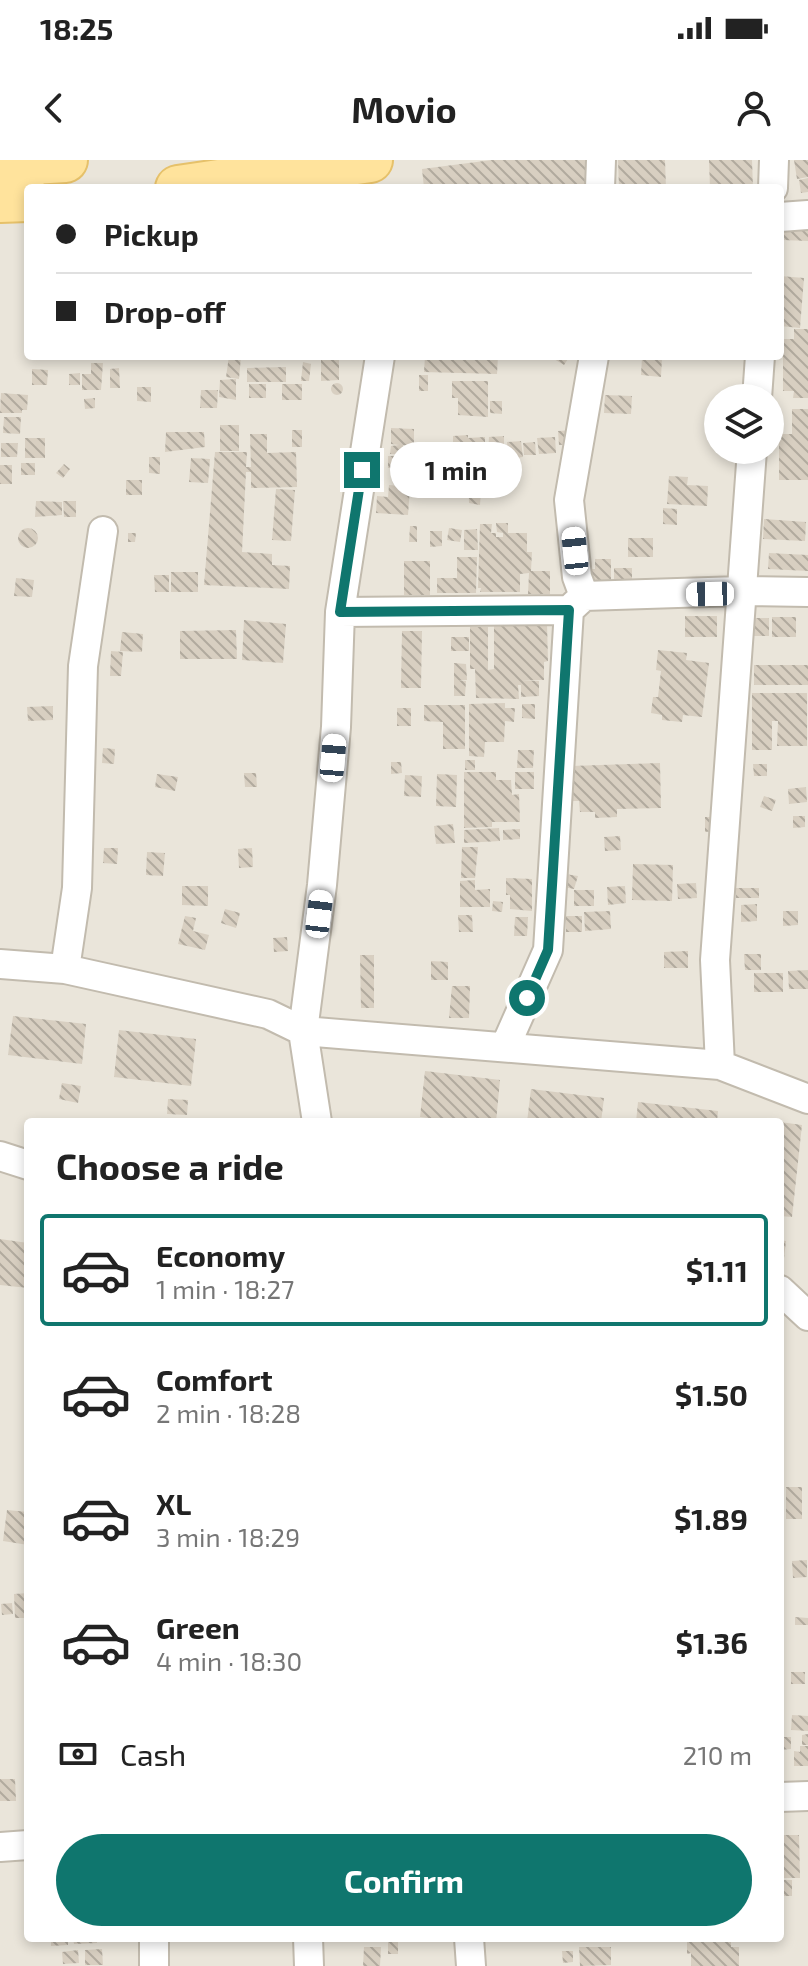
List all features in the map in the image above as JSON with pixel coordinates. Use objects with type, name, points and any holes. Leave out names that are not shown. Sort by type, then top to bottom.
[{"type":"main road","points":[[0,164],[65,160]]},
{"type":"main road","points":[[205,184],[370,160]]},
{"type":"main road","points":[[0,200],[24,199]]},
{"type":"street","points":[[600,184],[601,160]]},
{"type":"street","points":[[773,184],[774,160]]},
{"type":"street","points":[[784,217],[808,215]]},
{"type":"street","points":[[316,1118],[303,1031],[325,853],[336,727],[340,612],[379,360]]},
{"type":"street","points":[[505,1047],[548,950],[577,603],[569,500],[593,360]]},
{"type":"street","points":[[758,384],[760,360]]},
{"type":"street","points":[[720,1065],[715,960],[751,464]]},
{"type":"street","points":[[65,969],[77,888],[83,666],[103,531]]},
{"type":"street","points":[[340,612],[577,603],[740,591],[808,592]]},
{"type":"street","points":[[0,964],[65,969],[268,1014],[303,1031],[720,1065],[808,1099]]},
{"type":"street","points":[[0,1156],[24,1164]]},
{"type":"street","points":[[784,1294],[808,1316]]},
{"type":"street","points":[[784,1797],[808,1796]]},
{"type":"street","points":[[0,1847],[24,1845]]},
{"type":"street","points":[[154,1942],[154,1966]]},
{"type":"street","points":[[308,1942],[309,1966]]},
{"type":"street","points":[[469,1942],[471,1966]]},
{"type":"shaded area","points":[[0,160],[808,160],[808,1966],[0,1966]]},
{"type":"building","points":[[492,160],[588,160],[591,184],[424,184],[422,169]]},
{"type":"building","points":[[618,160],[665,160],[666,184],[619,184]]},
{"type":"building","points":[[709,160],[752,160],[753,184],[710,184]]},
{"type":"building","points":[[794,160],[808,160],[808,177],[797,179]]},
{"type":"building","points":[[808,178],[808,192],[801,193],[799,180]]},
{"type":"building","points":[[784,220],[808,220],[808,241],[784,240]]},
{"type":"building","points":[[784,276],[804,278],[800,328],[784,326]]},
{"type":"building","points":[[794,329],[808,329],[808,398],[793,398],[794,391],[784,391],[784,339],[794,339]]},
{"type":"building","points":[[228,360],[241,360],[239,379],[226,377]]},
{"type":"building","points":[[321,360],[339,360],[339,380],[321,381]]},
{"type":"building","points":[[425,360],[498,360],[497,374],[424,372]]},
{"type":"building","points":[[642,360],[662,360],[661,377],[641,375]]},
{"type":"building","points":[[303,362],[311,364],[309,381],[301,381]]},
{"type":"building","points":[[91,363],[103,363],[101,390],[82,390],[82,374],[91,374]]},
{"type":"building","points":[[286,367],[286,382],[247,382],[247,368]]},
{"type":"building","points":[[119,368],[120,388],[110,388],[110,369]]},
{"type":"building","points":[[32,369],[48,370],[47,385],[32,385]]},
{"type":"building","points":[[80,373],[80,385],[69,385],[69,374]]},
{"type":"building","points":[[419,375],[428,375],[428,391],[419,391]]},
{"type":"building","points":[[236,379],[236,400],[219,397],[220,380]]},
{"type":"building","points":[[452,381],[488,381],[488,417],[458,415],[458,398],[452,398]]},
{"type":"building","points":[[337,383],[343,389],[337,395],[331,389]]},
{"type":"building","points":[[249,384],[266,384],[266,398],[249,398]]},
{"type":"building","points":[[282,384],[302,384],[302,400],[282,400]]},
{"type":"building","points":[[137,387],[151,387],[151,402],[137,401]]},
{"type":"building","points":[[201,390],[218,390],[217,408],[200,408]]},
{"type":"building","points":[[1,393],[28,395],[27,410],[22,410],[22,413],[0,413]]},
{"type":"building","points":[[605,395],[632,396],[631,414],[604,413]]},
{"type":"building","points":[[95,398],[95,408],[85,409],[84,399]]},
{"type":"building","points":[[490,401],[502,401],[502,414],[490,413]]},
{"type":"building","points":[[792,409],[808,409],[808,480],[779,480],[779,464],[784,464],[784,434],[792,434]]},
{"type":"building","points":[[4,417],[21,417],[20,434],[3,433]]},
{"type":"building","points":[[220,425],[239,425],[239,451],[220,451]]},
{"type":"building","points":[[391,428],[414,429],[414,446],[403,445],[403,454],[390,454],[391,446],[399,445],[391,444]]},
{"type":"building","points":[[292,430],[302,430],[302,447],[292,447]]},
{"type":"building","points":[[574,430],[575,444],[559,445],[558,431]]},
{"type":"building","points":[[166,432],[204,432],[205,447],[165,452]]},
{"type":"building","points":[[250,434],[267,434],[267,453],[296,452],[297,487],[251,488],[251,472],[246,472],[242,552],[272,554],[272,565],[290,566],[289,589],[204,585],[215,452],[247,452],[246,467],[251,467]]},
{"type":"building","points":[[468,435],[468,438],[485,437],[485,449],[453,451],[453,436]]},
{"type":"building","points":[[504,436],[504,452],[488,453],[489,437]]},
{"type":"building","points":[[555,437],[556,453],[539,454],[537,438]]},
{"type":"building","points":[[25,438],[45,438],[45,458],[25,458]]},
{"type":"building","points":[[521,441],[523,457],[508,459],[507,442]]},
{"type":"building","points":[[535,442],[536,455],[524,455],[523,443]]},
{"type":"building","points":[[1,443],[18,443],[17,457],[1,457]]},
{"type":"building","points":[[405,447],[429,452],[429,461],[430,452],[438,453],[437,472],[404,470]]},
{"type":"building","points":[[439,453],[470,457],[469,468],[444,470],[444,467],[439,467]]},
{"type":"building","points":[[388,456],[401,456],[401,468],[388,468]]},
{"type":"building","points":[[149,457],[160,457],[160,474],[149,473]]},
{"type":"building","points":[[191,458],[210,459],[208,483],[189,482]]},
{"type":"building","points":[[471,459],[484,459],[484,475],[471,475]]},
{"type":"building","points":[[21,463],[35,463],[35,475],[21,475]]},
{"type":"building","points":[[64,464],[70,469],[63,478],[56,473]]},
{"type":"building","points":[[0,465],[12,465],[12,484],[0,484]]},
{"type":"building","points":[[669,476],[688,477],[687,485],[708,486],[707,506],[667,504]]},
{"type":"building","points":[[468,477],[482,477],[480,505],[469,503]]},
{"type":"building","points":[[126,480],[142,480],[142,495],[126,495]]},
{"type":"building","points":[[389,485],[410,487],[408,515],[376,513],[377,496],[388,497]]},
{"type":"building","points":[[276,489],[295,490],[291,541],[272,540]]},
{"type":"building","points":[[36,501],[62,502],[62,515],[35,517]]},
{"type":"building","points":[[63,501],[76,501],[76,517],[64,517]]},
{"type":"building","points":[[663,508],[677,509],[677,525],[663,524]]},
{"type":"building","points":[[764,519],[806,522],[805,541],[763,539]]},
{"type":"building","points":[[496,523],[508,523],[508,533],[527,533],[527,552],[532,552],[531,571],[550,571],[550,594],[528,594],[529,573],[520,574],[520,592],[480,592],[480,524],[492,524],[491,533],[503,537],[503,533],[497,532]]},
{"type":"building","points":[[410,526],[417,526],[417,542],[409,542]]},
{"type":"building","points":[[28,528],[35,531],[38,538],[35,545],[28,548],[21,545],[18,538],[21,531]]},
{"type":"building","points":[[449,528],[462,530],[460,542],[447,540]]},
{"type":"building","points":[[477,529],[478,550],[464,550],[464,530]]},
{"type":"building","points":[[430,531],[442,531],[442,546],[430,547]]},
{"type":"building","points":[[128,533],[136,533],[135,542],[128,542]]},
{"type":"building","points":[[628,538],[653,538],[653,557],[628,557]]},
{"type":"building","points":[[769,553],[808,555],[808,571],[768,569]]},
{"type":"building","points":[[457,557],[477,557],[476,593],[437,593],[437,578],[457,578]]},
{"type":"building","points":[[595,559],[611,559],[611,583],[586,583],[586,569],[595,569]]},
{"type":"building","points":[[404,561],[430,561],[430,595],[404,595]]},
{"type":"building","points":[[614,568],[632,568],[632,583],[614,583]]},
{"type":"building","points":[[171,572],[198,572],[198,592],[171,592]]},
{"type":"building","points":[[154,575],[169,575],[169,592],[155,592]]},
{"type":"building","points":[[16,578],[34,580],[32,597],[14,596]]},
{"type":"building","points":[[685,616],[717,616],[717,637],[685,637]]},
{"type":"building","points":[[772,617],[796,617],[796,637],[772,637]]},
{"type":"building","points":[[753,618],[769,618],[769,636],[754,636]]},
{"type":"building","points":[[244,620],[286,624],[283,663],[242,660]]},
{"type":"building","points":[[547,623],[548,661],[544,662],[544,680],[521,680],[539,681],[539,696],[521,697],[521,685],[518,685],[519,699],[476,698],[475,669],[470,669],[470,627],[488,627],[488,670],[494,669],[494,625]]},
{"type":"building","points":[[236,630],[237,659],[180,659],[180,631]]},
{"type":"building","points":[[402,631],[422,631],[421,688],[401,688]]},
{"type":"building","points":[[122,632],[143,634],[142,652],[120,651]]},
{"type":"building","points":[[451,637],[469,637],[469,651],[451,651]]},
{"type":"building","points":[[658,650],[687,653],[686,660],[709,663],[702,717],[683,715],[682,722],[662,720],[662,715],[651,713],[653,697],[658,697],[661,671],[656,670]]},
{"type":"building","points":[[111,651],[123,652],[121,676],[110,676]]},
{"type":"building","points":[[454,663],[466,664],[467,680],[458,680],[466,681],[465,696],[454,696]]},
{"type":"building","points":[[754,665],[808,665],[808,685],[754,685]]},
{"type":"building","points":[[752,693],[807,693],[807,746],[777,746],[778,721],[772,721],[772,750],[752,750]]},
{"type":"building","points":[[505,703],[505,708],[515,708],[514,722],[505,721],[504,742],[485,742],[484,757],[469,756],[469,704]]},
{"type":"building","points":[[522,704],[535,704],[535,719],[522,718]]},
{"type":"building","points":[[424,705],[465,705],[465,749],[443,749],[443,722],[424,721]]},
{"type":"building","points":[[53,706],[53,720],[28,721],[27,707]]},
{"type":"building","points":[[397,708],[411,708],[411,726],[397,726]]},
{"type":"building","points":[[103,748],[115,749],[114,764],[102,763]]},
{"type":"building","points":[[518,750],[534,750],[533,768],[517,768]]},
{"type":"building","points":[[465,760],[475,760],[475,770],[465,770]]},
{"type":"building","points":[[391,762],[401,762],[402,773],[391,774]]},
{"type":"building","points":[[660,763],[661,808],[617,809],[617,817],[595,818],[595,812],[580,812],[579,801],[573,801],[571,766]]},
{"type":"building","points":[[753,764],[767,764],[767,776],[754,776]]},
{"type":"building","points":[[464,772],[496,772],[496,780],[511,780],[512,795],[519,794],[520,822],[492,822],[492,827],[464,828]]},
{"type":"building","points":[[515,772],[534,772],[534,789],[515,789]]},
{"type":"building","points":[[244,773],[256,773],[257,787],[245,787]]},
{"type":"building","points":[[157,774],[178,777],[175,791],[155,787]]},
{"type":"building","points":[[437,774],[457,775],[456,807],[436,806]]},
{"type":"building","points":[[405,775],[422,776],[421,797],[404,796]]},
{"type":"building","points":[[806,787],[807,802],[789,804],[788,789]]},
{"type":"building","points":[[764,796],[776,800],[772,811],[760,807]]},
{"type":"building","points":[[793,816],[805,816],[805,827],[793,828]]},
{"type":"building","points":[[705,817],[715,817],[715,831],[705,832]]},
{"type":"building","points":[[453,824],[455,843],[436,844],[434,826]]},
{"type":"building","points":[[499,828],[500,841],[464,843],[464,830]]},
{"type":"building","points":[[520,829],[520,839],[503,840],[503,830]]},
{"type":"building","points":[[620,836],[621,850],[605,851],[604,837]]},
{"type":"building","points":[[462,847],[478,847],[475,878],[461,878]]},
{"type":"building","points":[[104,848],[118,848],[117,864],[103,863]]},
{"type":"building","points":[[252,848],[253,867],[239,868],[238,849]]},
{"type":"building","points":[[147,852],[165,853],[163,876],[146,875]]},
{"type":"building","points":[[633,864],[673,865],[672,901],[632,900]]},
{"type":"building","points":[[565,874],[578,876],[574,889],[563,887]]},
{"type":"building","points":[[506,878],[532,879],[532,911],[510,909]]},
{"type":"building","points":[[475,880],[475,890],[490,889],[490,907],[460,907],[460,881]]},
{"type":"building","points":[[696,883],[697,898],[678,899],[677,884]]},
{"type":"building","points":[[182,886],[208,886],[208,906],[182,905]]},
{"type":"building","points":[[625,886],[626,903],[608,905],[607,887]]},
{"type":"building","points":[[736,888],[759,888],[759,898],[736,898]]},
{"type":"building","points":[[574,890],[594,890],[594,906],[574,906]]},
{"type":"building","points":[[493,901],[503,902],[502,912],[492,911]]},
{"type":"building","points":[[757,904],[757,921],[741,922],[741,905]]},
{"type":"building","points":[[225,909],[240,913],[236,928],[221,923]]},
{"type":"building","points":[[610,911],[611,929],[585,931],[584,912]]},
{"type":"building","points":[[783,911],[798,911],[798,925],[783,926]]},
{"type":"building","points":[[458,915],[472,915],[473,932],[459,932]]},
{"type":"building","points":[[185,916],[196,918],[193,931],[209,935],[205,950],[178,944]]},
{"type":"building","points":[[566,916],[582,916],[582,932],[566,932]]},
{"type":"building","points":[[515,917],[528,917],[527,936],[514,936]]},
{"type":"building","points":[[287,937],[288,951],[274,952],[273,938]]},
{"type":"building","points":[[688,951],[688,968],[664,968],[664,952]]},
{"type":"building","points":[[744,954],[761,954],[761,970],[745,970]]},
{"type":"building","points":[[360,955],[374,955],[374,1008],[361,1008]]},
{"type":"building","points":[[431,961],[448,962],[448,980],[431,980]]},
{"type":"building","points":[[808,970],[808,989],[789,989],[788,971]]},
{"type":"building","points":[[754,973],[783,973],[783,992],[754,992]]},
{"type":"building","points":[[452,986],[470,986],[469,1018],[449,1018]]},
{"type":"building","points":[[13,1016],[86,1024],[82,1064],[8,1055]]},
{"type":"building","points":[[119,1030],[196,1039],[191,1086],[114,1077]]},
{"type":"building","points":[[425,1071],[500,1080],[496,1118],[420,1117]]},
{"type":"building","points":[[62,1083],[81,1086],[78,1103],[59,1099]]},
{"type":"building","points":[[531,1089],[604,1098],[602,1118],[527,1118]]},
{"type":"building","points":[[168,1099],[188,1100],[187,1115],[167,1114]]},
{"type":"building","points":[[638,1102],[718,1111],[717,1118],[636,1118]]},
{"type":"building","points":[[784,1123],[802,1125],[792,1217],[784,1216]]},
{"type":"building","points":[[0,1239],[24,1242],[24,1288],[0,1285]]},
{"type":"building","points":[[786,1487],[802,1487],[802,1519],[786,1519]]},
{"type":"building","points":[[7,1510],[24,1512],[24,1544],[3,1541]]},
{"type":"building","points":[[807,1560],[807,1577],[793,1578],[792,1561]]},
{"type":"building","points":[[24,1593],[24,1618],[15,1618],[14,1594]]},
{"type":"building","points":[[12,1603],[13,1614],[2,1615],[1,1604]]},
{"type":"building","points":[[795,1617],[808,1618],[808,1625],[795,1625]]},
{"type":"building","points":[[791,1672],[805,1672],[805,1684],[791,1684]]},
{"type":"building","points":[[792,1715],[808,1716],[808,1731],[791,1730]]},
{"type":"building","points":[[808,1734],[808,1745],[802,1745],[802,1735]]},
{"type":"building","points":[[784,1737],[791,1737],[791,1749],[784,1750]]},
{"type":"building","points":[[800,1746],[808,1746],[808,1766],[794,1766],[794,1751],[800,1752]]},
{"type":"building","points":[[0,1779],[15,1779],[16,1801],[0,1801]]},
{"type":"building","points":[[784,1835],[799,1835],[800,1878],[784,1878]]},
{"type":"building","points":[[784,1880],[792,1880],[792,1896],[784,1896]]},
{"type":"building","points":[[51,1942],[68,1942],[68,1945],[51,1946]]},
{"type":"building","points":[[388,1942],[398,1942],[398,1954],[388,1954]]},
{"type":"building","points":[[687,1942],[731,1942],[731,1947],[739,1947],[739,1966],[691,1966],[691,1953],[687,1954]]},
{"type":"building","points":[[364,1947],[381,1947],[380,1966],[363,1966]]},
{"type":"building","points":[[579,1947],[611,1947],[611,1965],[580,1966]]},
{"type":"building","points":[[102,1949],[103,1965],[85,1965],[85,1950]]},
{"type":"building","points":[[78,1950],[79,1963],[63,1964],[62,1952]]},
{"type":"building","points":[[562,1951],[573,1951],[573,1962],[563,1963]]},
{"type":"route","points":[[362,470],[340,612],[569,610],[548,950],[527,998]]}]
